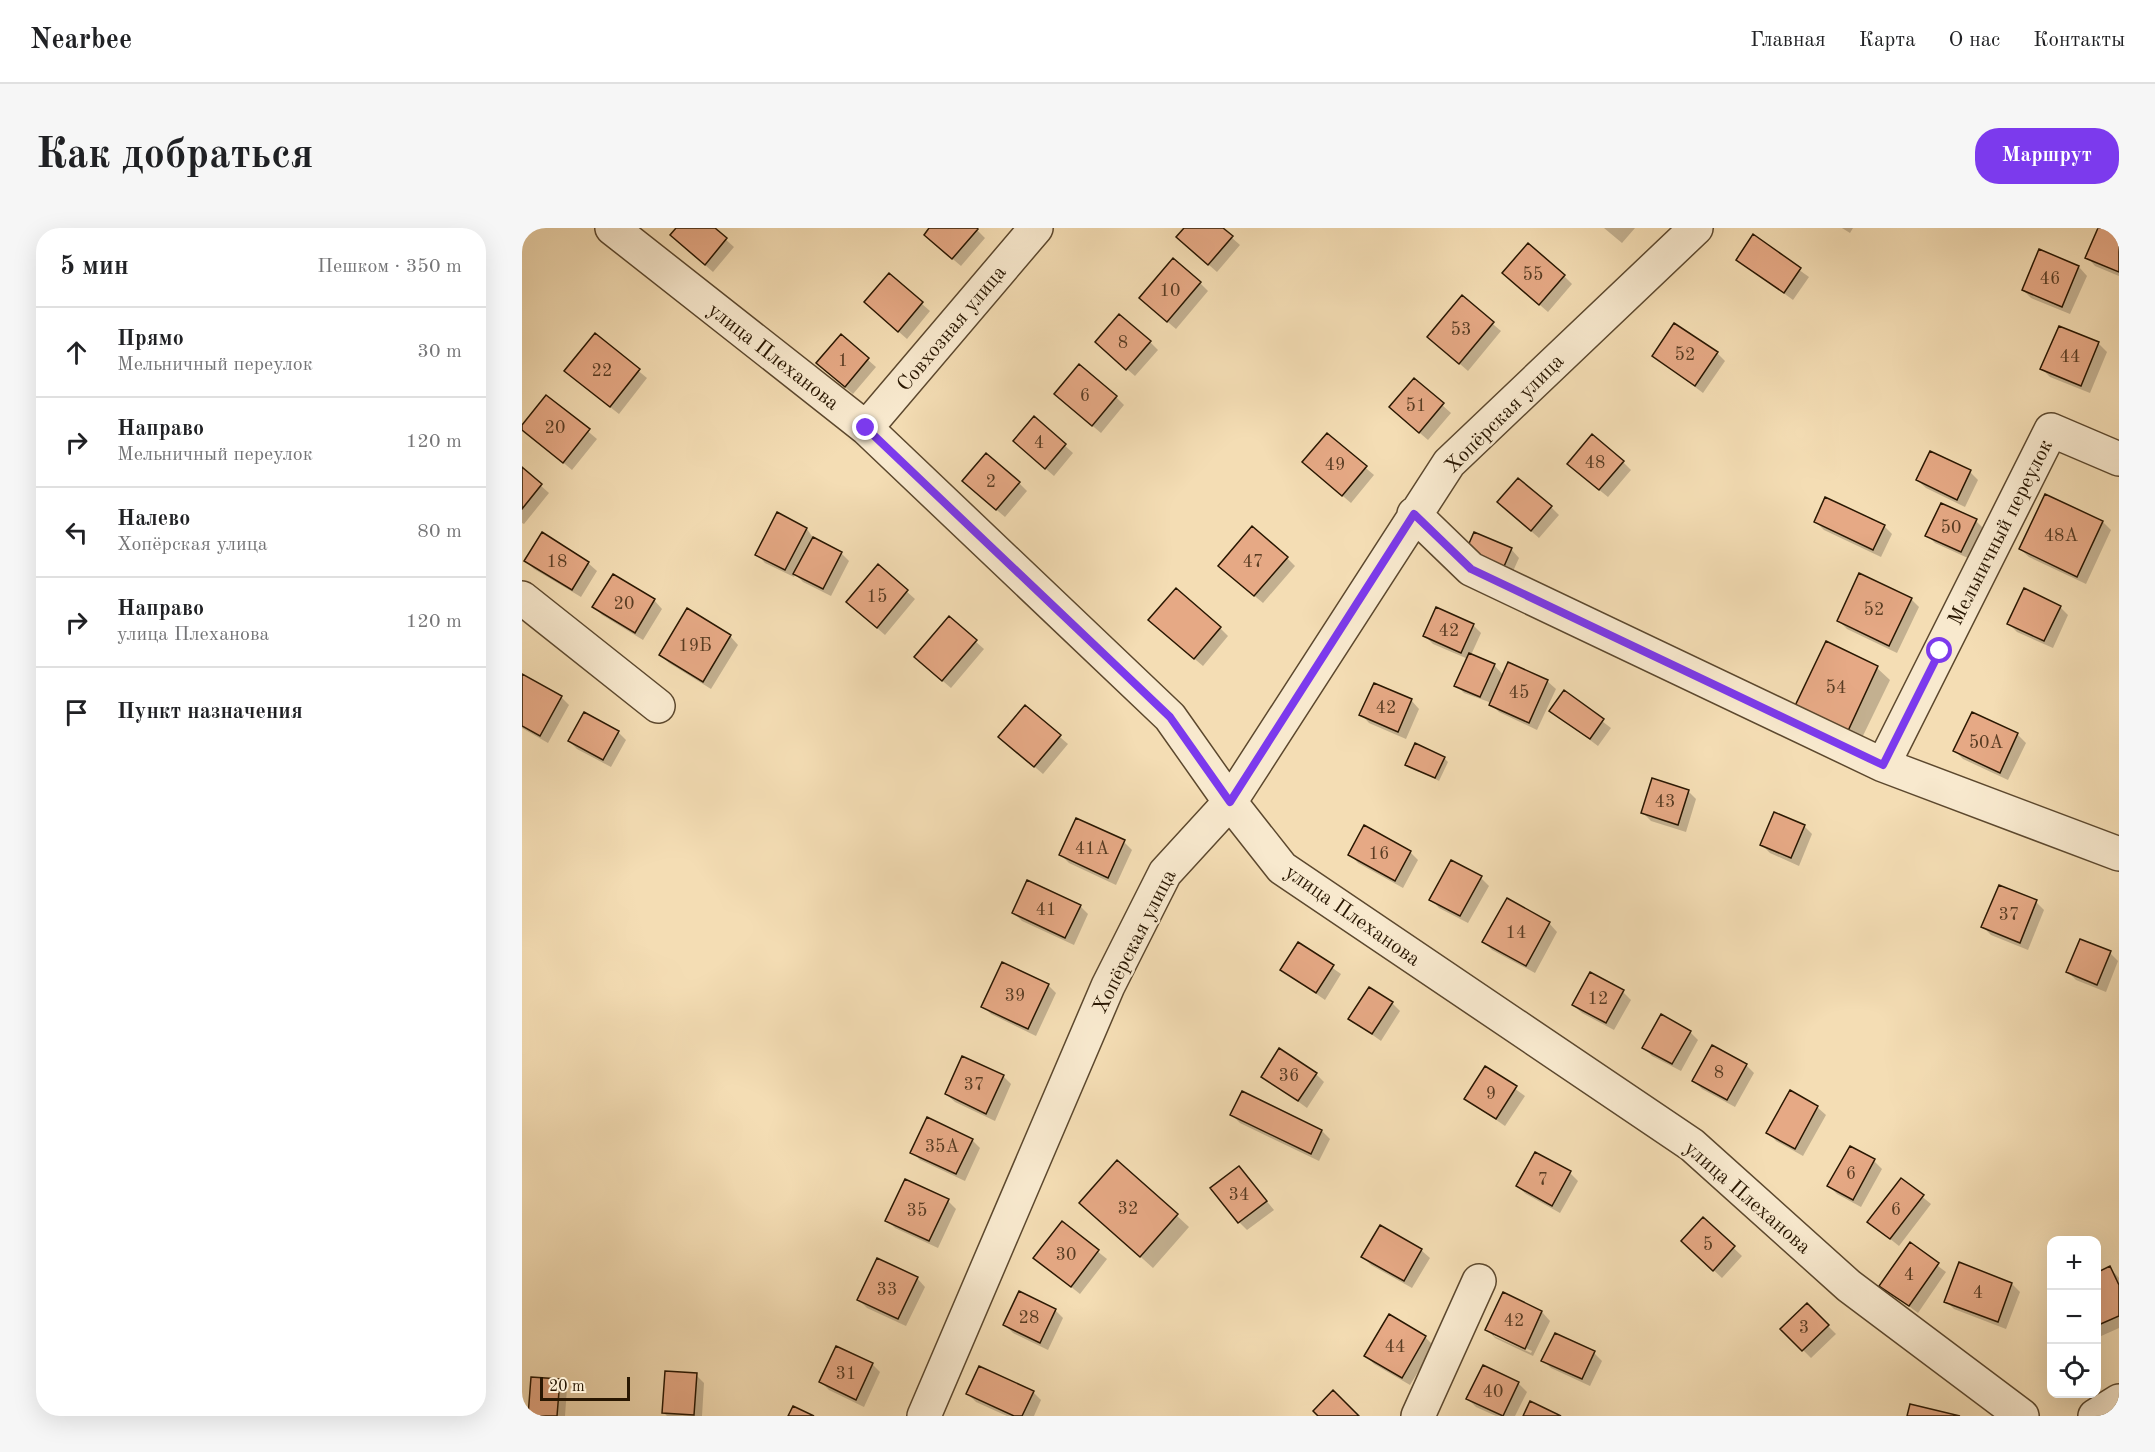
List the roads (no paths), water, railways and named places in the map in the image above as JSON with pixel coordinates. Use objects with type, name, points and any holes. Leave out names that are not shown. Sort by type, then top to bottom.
[{"type":"street","name":"улица Плеханова","points":[[612,228],[866,428],[1170,717],[1230,802],[1282,868],[1692,1145],[1849,1286],[2022,1416]]},
{"type":"street","name":"Совхозная улица","points":[[866,428],[1036,228]]},
{"type":"street","name":"Хопёрская улица","points":[[924,1416],[1113,975],[1165,873],[1230,802],[1449,463],[1696,228]]},
{"type":"street","name":"Мельничный переулок","points":[[1883,765],[2051,430],[2119,459]]},
{"type":"street","points":[[1414,514],[1471,569],[1883,765],[2119,854]]},
{"type":"street","points":[[522,598],[658,706]]},
{"type":"street","points":[[1418,1416],[1479,1281]]},
{"type":"street","points":[[2095,1416],[2119,1401]]}]
